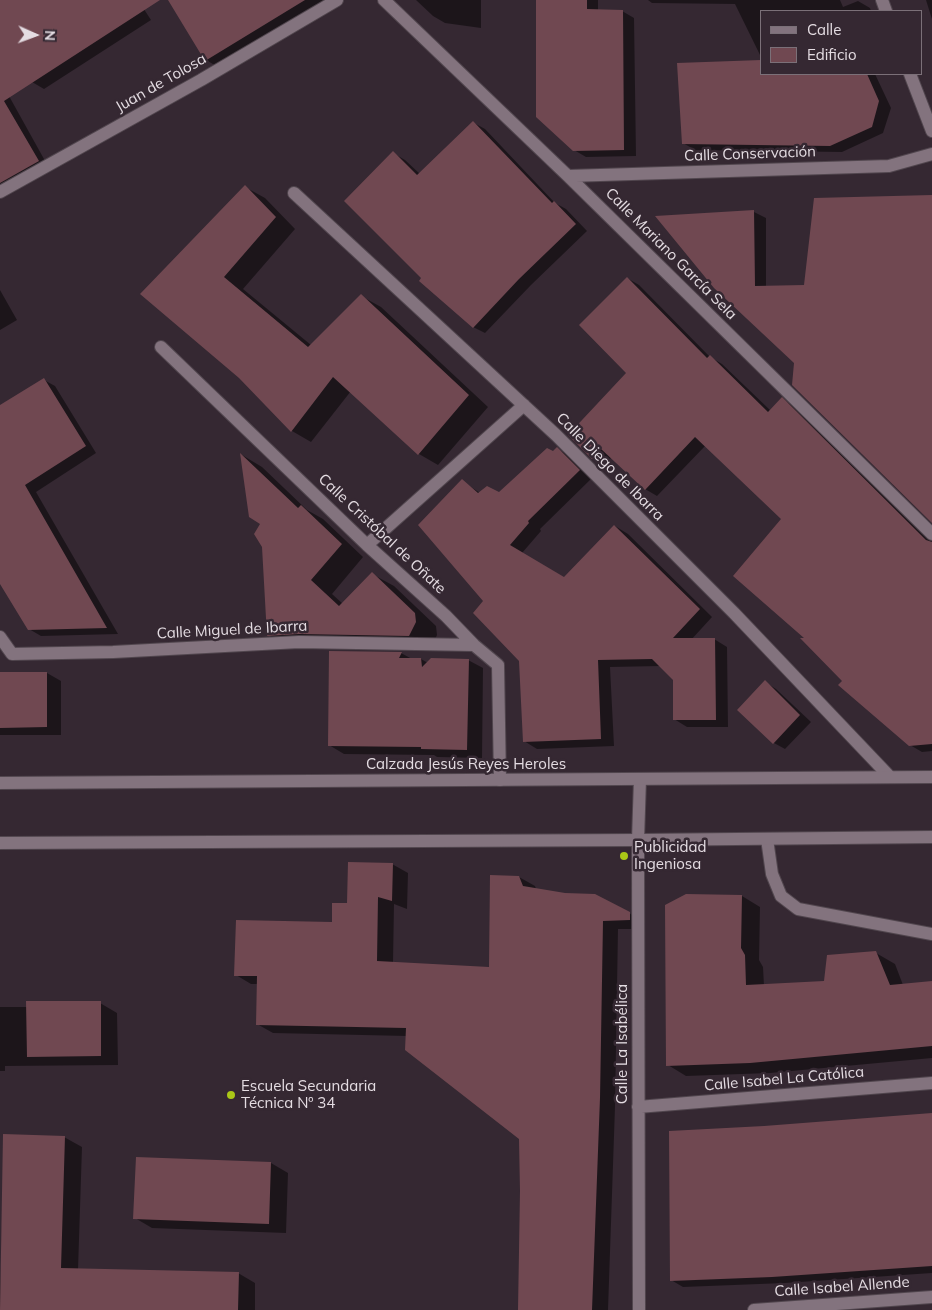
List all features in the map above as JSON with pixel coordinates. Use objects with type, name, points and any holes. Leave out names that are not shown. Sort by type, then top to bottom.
[{"type":"street","name":"Juan de Tolosa","points":[[0,192],[200,80],[337,0]]},
{"type":"street","name":"Calle Mariano García Sela","points":[[384,0],[568,176],[932,534]]},
{"type":"street","points":[[910,75],[932,131]]},
{"type":"street","name":"Calle Conservación","points":[[568,176],[889,166],[932,154]]},
{"type":"street","name":"Calle Diego de Ibarra","points":[[294,193],[556,435],[734,613],[890,777]]},
{"type":"street","name":"Calle Cristóbal de Oñate","points":[[161,347],[367,545],[498,665],[500,780]]},
{"type":"street","points":[[367,545],[524,405]]},
{"type":"street","name":"Calle Miguel de Ibarra","points":[[0,637],[12,654],[113,652],[299,642],[474,645]]},
{"type":"street","name":"Calzada Jesús Reyes Heroles","points":[[0,783],[932,777]]},
{"type":"street","name":"Calle La Isabélica","points":[[639,1310],[638,840],[640,779]]},
{"type":"street","points":[[0,843],[932,837]]},
{"type":"street","points":[[767,839],[772,874],[781,896],[798,909],[932,934]]},
{"type":"street","name":"Calle Isabel La Católica","points":[[638,1107],[932,1083]]},
{"type":"street","name":"Calle Isabel Allende","points":[[754,1310],[932,1297]]},
{"type":"building","points":[[0,0],[160,0],[4,101],[39,161],[0,183]]},
{"type":"building","points":[[168,0],[305,0],[205,61]]},
{"type":"building","points":[[536,0],[587,0],[587,9],[623,10],[624,150],[573,151],[536,117]]},
{"type":"building","points":[[760,60],[760,75],[867,75],[879,101],[872,127],[830,146],[682,144],[677,63]]},
{"type":"building","points":[[473,121],[552,203],[554,201],[576,224],[519,279],[473,328],[419,281],[421,278],[344,201],[393,151],[417,175]]},
{"type":"building","points":[[245,185],[276,217],[224,277],[308,347],[361,294],[469,395],[418,455],[333,377],[291,432],[239,378],[140,294]]},
{"type":"building","points":[[932,195],[932,523],[792,385],[794,363],[714,288],[655,216],[754,210],[755,286],[804,285],[814,198]]},
{"type":"building","points":[[627,277],[707,358],[710,355],[768,412],[782,397],[926,540],[932,542],[932,744],[909,746],[838,685],[842,681],[800,638],[804,638],[733,576],[781,519],[695,437],[645,490],[601,449],[592,459],[568,435],[626,373],[579,325]]},
{"type":"building","points":[[44,378],[86,446],[25,485],[107,628],[28,630],[0,584],[0,405]]},
{"type":"building","points":[[557,447],[580,470],[528,521],[529,523],[510,545],[564,577],[614,525],[700,609],[673,638],[715,638],[716,720],[673,720],[673,680],[652,659],[598,660],[601,739],[523,742],[519,661],[473,613],[483,601],[418,525],[462,479],[478,493],[487,486],[499,492],[547,448],[553,451]]},
{"type":"building","points":[[240,453],[298,508],[301,505],[342,544],[311,580],[339,606],[372,572],[415,613],[416,622],[409,636],[299,634],[267,636],[262,547],[254,534],[260,524],[249,517]]},
{"type":"building","points":[[329,651],[402,652],[399,658],[421,658],[422,667],[431,658],[469,659],[467,750],[421,749],[421,747],[328,746]]},
{"type":"building","points":[[0,672],[47,672],[47,727],[0,728]]},
{"type":"building","points":[[765,680],[800,715],[773,744],[737,710]]},
{"type":"building","points":[[348,862],[393,863],[392,901],[378,897],[377,961],[489,967],[490,875],[519,876],[523,886],[565,893],[595,894],[630,912],[630,920],[603,921],[600,1098],[592,1310],[518,1310],[519,1139],[405,1050],[406,1028],[256,1025],[257,976],[234,976],[236,920],[332,922],[332,903],[347,903]]},
{"type":"building","points":[[686,894],[742,895],[741,948],[745,955],[746,985],[824,981],[827,955],[876,951],[890,985],[932,981],[932,1046],[750,1063],[666,1066],[665,905]]},
{"type":"building","points":[[26,1001],[101,1001],[101,1056],[27,1057]]},
{"type":"building","points":[[932,1113],[932,1266],[772,1277],[670,1281],[669,1131]]},
{"type":"building","points":[[3,1134],[65,1136],[61,1268],[239,1272],[238,1310],[0,1310]]},
{"type":"building","points":[[136,1157],[271,1162],[269,1224],[133,1219]]},
{"type":"place","name":"Publicidad Ingeniosa","points":[[624,856]]},
{"type":"place","name":"Escuela Secundaria Técnica Nº 34","points":[[231,1095]]}]
